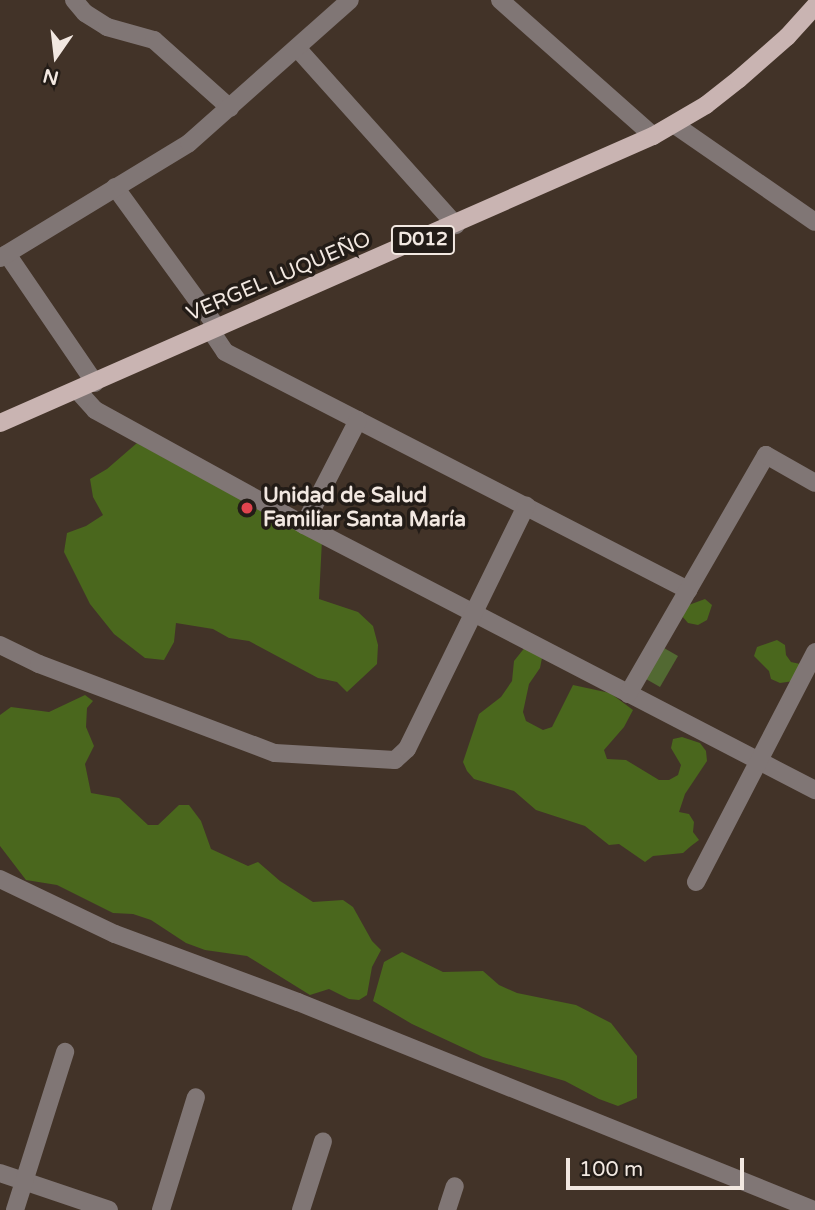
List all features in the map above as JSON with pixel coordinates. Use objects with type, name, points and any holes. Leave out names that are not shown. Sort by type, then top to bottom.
[{"type":"main road","name":"VERGEL LUQUEÑO","points":[[0,423],[456,225],[675,125],[706,105],[769,54],[815,6]]},
{"type":"street","points":[[75,0],[85,13],[107,27],[154,40],[230,108]]},
{"type":"street","points":[[95,383],[4,256],[189,143],[350,0]]},
{"type":"street","points":[[500,0],[653,136]]},
{"type":"street","points":[[297,48],[456,225]]},
{"type":"street","points":[[675,125],[815,222]]},
{"type":"street","points":[[115,187],[215,330],[225,352],[688,590]]},
{"type":"street","points":[[77,390],[95,410],[304,525],[815,790]]},
{"type":"street","points":[[304,525],[358,420]]},
{"type":"street","points":[[628,694],[766,455],[815,483]]},
{"type":"street","points":[[0,645],[39,664],[275,753],[384,761],[401,757],[526,506]]},
{"type":"street","points":[[696,882],[815,652]]},
{"type":"street","points":[[0,879],[115,934],[273,992],[814,1210]]},
{"type":"street","points":[[15,1210],[65,1052]]},
{"type":"street","points":[[161,1210],[196,1097]]},
{"type":"street","points":[[301,1210],[323,1141]]},
{"type":"street","points":[[0,1173],[109,1210]]},
{"type":"street","points":[[447,1210],[455,1186]]},
{"type":"green space","points":[[137,443],[265,513],[322,540],[319,599],[358,612],[373,626],[378,645],[377,664],[347,692],[337,682],[318,678],[249,641],[229,638],[213,629],[176,623],[174,642],[164,660],[145,658],[114,634],[90,604],[64,552],[67,533],[86,526],[103,515],[93,497],[90,479],[107,469]]},
{"type":"green space","points":[[705,599],[712,605],[707,620],[698,625],[688,623],[681,615],[686,606]]},
{"type":"green space","points":[[777,640],[785,645],[786,655],[791,662],[800,664],[801,680],[780,683],[771,679],[769,671],[754,656],[757,647]]},
{"type":"green space","points":[[526,646],[542,658],[540,668],[529,684],[523,712],[526,721],[543,730],[552,727],[573,685],[610,693],[633,710],[624,727],[604,750],[607,759],[626,760],[659,780],[669,780],[678,775],[681,765],[671,748],[673,739],[682,737],[700,743],[706,751],[707,761],[685,794],[679,812],[689,814],[694,822],[693,832],[699,840],[683,853],[653,856],[645,862],[619,844],[609,845],[585,826],[536,810],[514,791],[474,779],[463,762],[479,714],[501,697],[512,681],[514,661]]},
{"type":"green space","points":[[664,648],[678,656],[660,687],[646,679]]},
{"type":"green space","points":[[85,695],[93,701],[87,708],[86,727],[94,746],[85,764],[91,793],[119,798],[148,825],[158,825],[179,805],[189,805],[201,821],[211,849],[248,866],[258,862],[280,881],[313,902],[343,900],[353,907],[372,941],[381,950],[372,967],[367,995],[359,1000],[349,999],[329,989],[310,995],[247,956],[205,950],[186,943],[151,920],[133,914],[113,913],[57,885],[26,880],[0,846],[0,715],[11,707],[49,712]]},
{"type":"green space","points":[[402,952],[443,972],[483,971],[499,985],[517,993],[576,1005],[611,1023],[637,1056],[637,1098],[618,1106],[565,1081],[483,1057],[412,1024],[373,1001],[384,962]]},
{"type":"place","name":"Unidad de Salud Familiar Santa María","points":[[247,508]]}]
